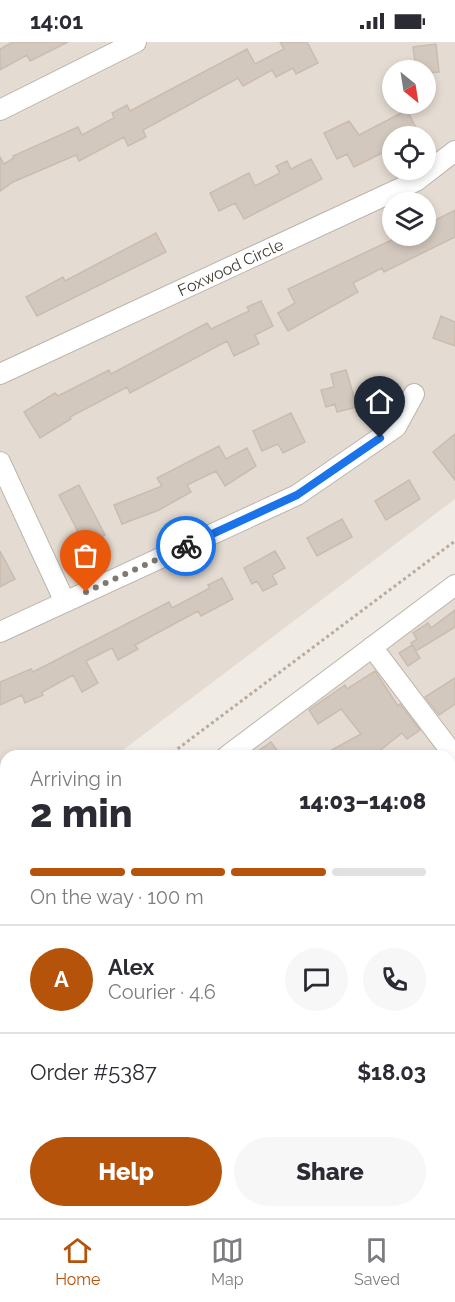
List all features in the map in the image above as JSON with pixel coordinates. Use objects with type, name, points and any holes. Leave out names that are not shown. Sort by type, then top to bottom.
[{"type":"street","points":[[0,110],[136,42]]},
{"type":"street","name":"Foxwood Circle","points":[[0,374],[416,181],[455,151]]},
{"type":"street","points":[[0,632],[297,495],[396,427],[414,394]]},
{"type":"street","points":[[0,462],[65,602]]},
{"type":"street","points":[[235,750],[455,585]]},
{"type":"street","points":[[372,647],[450,750]]},
{"type":"path","points":[[176,750],[455,541]]},
{"type":"shaded area","points":[[0,42],[455,42],[455,499],[123,750],[0,750]]},
{"type":"shaded area","points":[[455,581],[455,750],[230,750]]},
{"type":"building","points":[[13,42],[68,42],[30,61],[27,55],[0,70],[0,49]]},
{"type":"building","points":[[280,42],[307,42],[318,63],[296,74],[293,68],[276,77],[272,70],[243,86],[238,78],[143,130],[146,137],[128,146],[124,137],[79,161],[76,155],[13,182],[0,191],[0,157],[4,164],[14,158],[13,156],[78,127],[82,135],[114,118],[112,113],[127,105],[130,111],[247,49],[255,64],[284,49]]},
{"type":"building","points":[[436,44],[439,72],[436,72],[436,60],[415,60],[413,47]]},
{"type":"building","points":[[399,114],[409,114],[415,126],[382,126],[382,153],[354,167],[347,154],[337,159],[324,133],[349,121],[359,135]]},
{"type":"building","points":[[311,159],[322,179],[244,219],[235,203],[219,211],[210,193],[249,173],[255,186],[280,173],[276,166],[287,161],[291,169]]},
{"type":"building","points":[[455,210],[455,237],[384,272],[382,268],[353,283],[358,292],[288,331],[278,313],[295,303],[288,289],[382,245],[436,246],[436,220]]},
{"type":"building","points":[[156,233],[166,252],[37,316],[26,297],[63,277],[65,281]]},
{"type":"building","points":[[261,301],[273,326],[255,335],[259,344],[234,356],[227,341],[130,393],[127,387],[70,417],[71,419],[40,438],[24,412],[55,393],[58,396],[109,370],[111,374],[207,323],[211,329],[249,311],[247,307]]},
{"type":"building","points":[[441,316],[455,322],[455,346],[433,338]]},
{"type":"building","points":[[346,370],[357,407],[337,412],[335,404],[326,407],[321,390],[334,387],[331,374]]},
{"type":"building","points":[[291,413],[305,442],[283,453],[278,444],[262,451],[253,431]]},
{"type":"building","points":[[455,434],[455,480],[433,452]]},
{"type":"building","points":[[219,446],[226,459],[247,448],[256,466],[225,486],[216,471],[187,485],[191,492],[159,510],[122,524],[114,505],[162,486],[157,478]]},
{"type":"building","points":[[409,480],[420,499],[386,520],[375,501]]},
{"type":"building","points":[[79,485],[105,535],[85,545],[59,495]]},
{"type":"building","points":[[342,519],[352,537],[317,556],[307,538]]},
{"type":"building","points":[[0,551],[15,579],[0,587]]},
{"type":"building","points":[[275,551],[285,568],[272,575],[277,584],[263,591],[257,581],[252,584],[244,568]]},
{"type":"building","points":[[222,578],[233,599],[201,616],[198,611],[135,645],[138,649],[118,660],[112,648],[86,661],[98,683],[82,692],[73,675],[42,692],[43,695],[25,703],[22,695],[0,705],[0,682],[31,669],[33,672],[169,602],[172,608],[210,588],[208,585]]},
{"type":"building","points":[[455,610],[455,627],[416,651],[411,643],[417,639],[413,633],[428,623],[431,628]]},
{"type":"building","points":[[412,645],[420,658],[408,666],[399,653]]},
{"type":"building","points":[[375,671],[398,706],[400,704],[420,730],[407,739],[402,733],[381,750],[332,750],[361,734],[341,709],[318,724],[309,710],[345,685],[347,689]]},
{"type":"building","points":[[455,678],[455,704],[439,715],[425,697]]},
{"type":"building","points":[[271,742],[277,750],[260,750]]},
{"type":"way so far","points":[[86,592],[186,546]]},
{"type":"route","points":[[186,546],[297,495],[380,438]]}]
